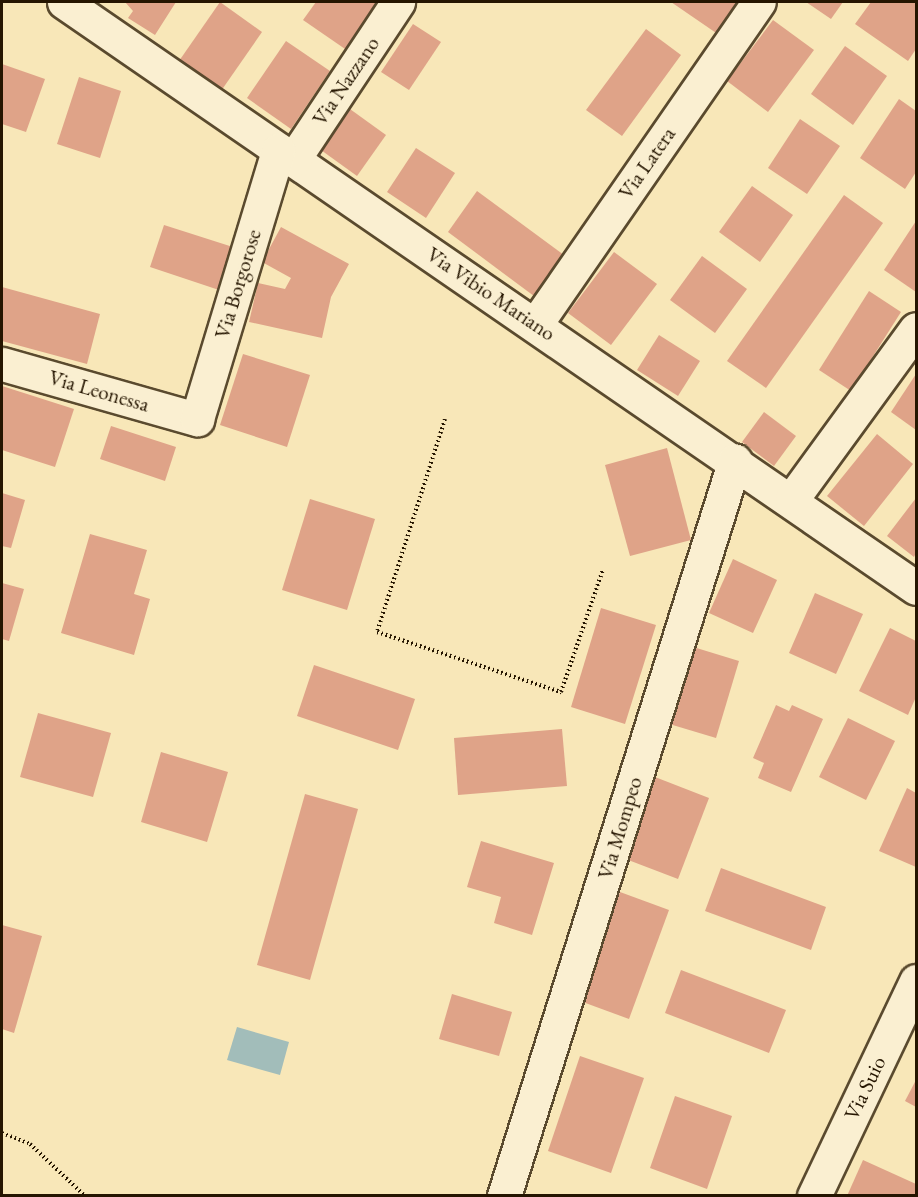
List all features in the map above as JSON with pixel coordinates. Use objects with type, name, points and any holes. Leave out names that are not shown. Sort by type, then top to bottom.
[{"type":"street","name":"Via Vibio Mariano","points":[[64,2],[792,499],[916,588]]},
{"type":"street","name":"Via Nazzano","points":[[286,155],[398,2]]},
{"type":"street","name":"Via Latera","points":[[535,325],[759,2]]},
{"type":"street","name":"Via Borgorose","points":[[197,419],[286,155]]},
{"type":"street","points":[[792,499],[916,329]]},
{"type":"street","name":"Via Leonessa","points":[[2,364],[197,419]]},
{"type":"street","name":"Via Mompeo","points":[[504,1196],[735,460]]},
{"type":"street","name":"Via Suio","points":[[814,1196],[916,981]]},
{"type":"path","points":[[446,419],[377,632],[561,692],[603,569]]},
{"type":"path","points":[[2,1133],[30,1144],[85,1196]]},
{"type":"water","points":[[237,1027],[289,1042],[280,1075],[227,1060]]},
{"type":"building","points":[[125,2],[176,2],[155,35],[128,18],[133,11]]},
{"type":"building","points":[[220,2],[262,32],[221,91],[179,61]]},
{"type":"building","points":[[316,2],[382,2],[348,51],[303,20]]},
{"type":"building","points":[[671,2],[747,2],[722,37]]},
{"type":"building","points":[[806,2],[843,2],[831,19]]},
{"type":"building","points":[[871,2],[916,2],[916,49],[908,61],[855,24]]},
{"type":"building","points":[[773,20],[814,50],[768,112],[727,81]]},
{"type":"building","points":[[413,24],[441,42],[409,90],[381,72]]},
{"type":"building","points":[[646,29],[681,55],[622,136],[586,110]]},
{"type":"building","points":[[286,41],[330,71],[291,129],[247,98]]},
{"type":"building","points":[[845,46],[887,76],[853,125],[811,94]]},
{"type":"building","points":[[2,64],[45,79],[26,132],[2,124]]},
{"type":"building","points":[[79,77],[121,91],[100,158],[57,144]]},
{"type":"building","points":[[899,99],[916,111],[916,172],[905,189],[860,158]]},
{"type":"building","points":[[343,104],[386,135],[357,176],[314,145]]},
{"type":"building","points":[[800,119],[840,146],[807,194],[768,168]]},
{"type":"building","points":[[416,148],[455,173],[426,218],[387,192]]},
{"type":"building","points":[[752,186],[793,215],[760,262],[719,232]]},
{"type":"building","points":[[477,191],[568,258],[538,299],[448,232]]},
{"type":"building","points":[[844,195],[883,223],[766,388],[727,361]]},
{"type":"building","points":[[916,221],[916,292],[884,270]]},
{"type":"building","points":[[164,225],[236,248],[222,291],[150,267]]},
{"type":"building","points":[[281,227],[349,264],[331,297],[322,338],[249,322],[258,283],[285,289],[291,278],[262,262]]},
{"type":"building","points":[[614,252],[657,284],[611,345],[568,313]]},
{"type":"building","points":[[702,256],[747,289],[715,333],[670,300]]},
{"type":"building","points":[[2,287],[100,314],[87,364],[2,341]]},
{"type":"building","points":[[869,291],[901,312],[851,391],[819,370]]},
{"type":"building","points":[[659,335],[700,361],[678,396],[637,370]]},
{"type":"building","points":[[243,354],[310,375],[287,447],[220,425]]},
{"type":"building","points":[[916,374],[916,430],[891,412]]},
{"type":"building","points":[[2,386],[74,409],[55,467],[2,450]]},
{"type":"building","points":[[764,412],[796,436],[774,466],[742,442]]},
{"type":"building","points":[[111,426],[176,447],[165,481],[100,459]]},
{"type":"building","points":[[877,434],[913,464],[864,526],[827,496]]},
{"type":"building","points":[[667,448],[691,540],[630,556],[605,465]]},
{"type":"building","points":[[2,493],[25,500],[11,548],[2,546]]},
{"type":"building","points":[[916,498],[916,553],[914,557],[887,536]]},
{"type":"building","points":[[310,499],[375,519],[347,610],[282,590]]},
{"type":"building","points":[[90,534],[147,550],[134,594],[150,599],[134,655],[61,633]]},
{"type":"building","points":[[733,559],[777,580],[753,633],[709,613]]},
{"type":"building","points":[[2,583],[24,589],[9,641],[2,639]]},
{"type":"building","points":[[815,593],[863,614],[836,674],[789,653]]},
{"type":"building","points":[[601,608],[656,625],[625,724],[571,707]]},
{"type":"building","points":[[890,628],[916,641],[916,697],[908,715],[859,691]]},
{"type":"building","points":[[690,646],[739,661],[716,738],[666,723]]},
{"type":"building","points":[[314,665],[415,699],[398,750],[297,716]]},
{"type":"building","points":[[776,705],[789,711],[792,705],[823,719],[791,792],[758,778],[764,763],[753,758]]},
{"type":"building","points":[[38,713],[111,733],[93,797],[20,777]]},
{"type":"building","points":[[848,718],[895,741],[866,800],[819,777]]},
{"type":"building","points":[[562,729],[567,786],[458,795],[454,738]]},
{"type":"building","points":[[161,752],[228,772],[207,842],[141,822]]},
{"type":"building","points":[[655,777],[709,798],[678,879],[623,858]]},
{"type":"building","points":[[907,788],[916,793],[916,867],[879,851]]},
{"type":"building","points":[[305,794],[358,809],[310,980],[257,965]]},
{"type":"building","points":[[481,841],[554,863],[532,935],[494,923],[501,897],[467,887]]},
{"type":"building","points":[[721,868],[826,907],[811,950],[705,911]]},
{"type":"building","points":[[620,892],[669,910],[629,1019],[580,1001]]},
{"type":"building","points":[[2,925],[42,936],[14,1033],[2,1029]]},
{"type":"building","points":[[681,970],[786,1010],[769,1053],[665,1013]]},
{"type":"building","points":[[452,994],[512,1012],[499,1056],[439,1039]]},
{"type":"building","points":[[580,1056],[644,1078],[611,1173],[548,1151]]},
{"type":"building","points":[[916,1080],[916,1107],[905,1101]]},
{"type":"building","points":[[675,1096],[732,1116],[707,1189],[650,1168]]},
{"type":"building","points":[[863,1160],[916,1184],[916,1196],[847,1196]]}]
